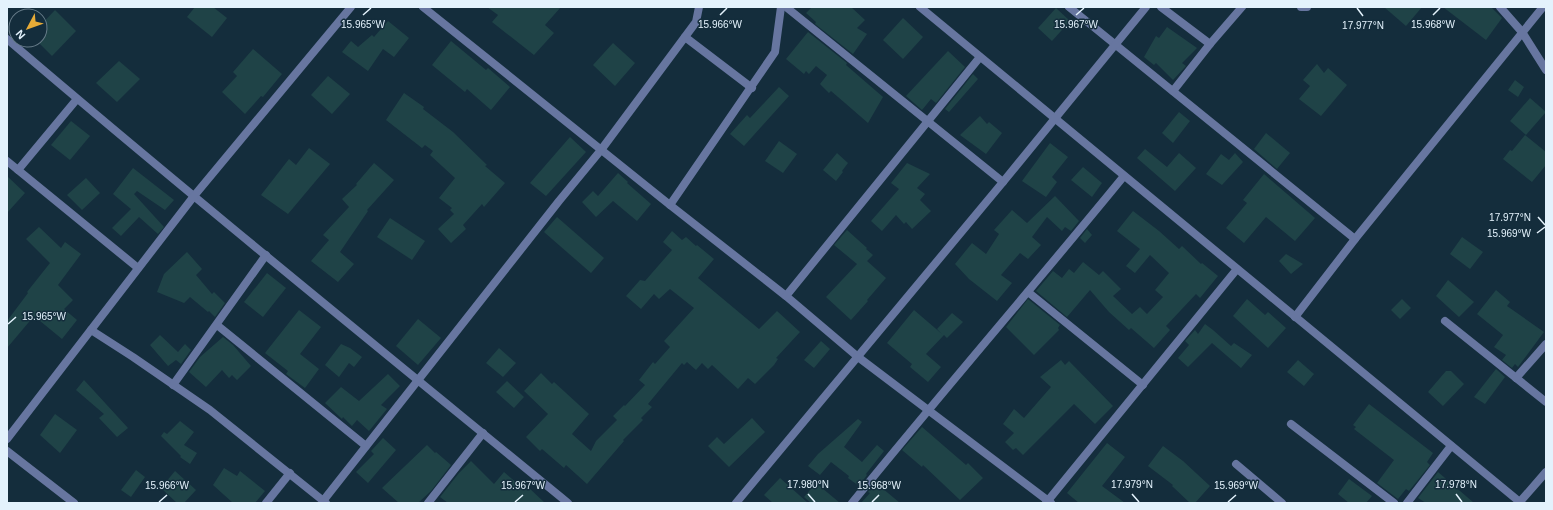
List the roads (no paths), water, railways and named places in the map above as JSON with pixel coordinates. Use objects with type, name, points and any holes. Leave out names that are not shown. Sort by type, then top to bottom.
[{"type":"street","points":[[7,440],[194,196],[351,7]]},
{"type":"street","points":[[423,7],[786,296],[858,357],[1048,502],[1237,269]]},
{"type":"street","points":[[91,330],[210,410],[325,502],[366,446],[601,150],[696,22],[699,7]]},
{"type":"street","points":[[670,205],[776,52],[781,7]]},
{"type":"street","points":[[786,7],[1003,182]]},
{"type":"street","points":[[920,7],[1520,503],[1546,472]]},
{"type":"street","points":[[1069,7],[1355,239]]},
{"type":"street","points":[[736,503],[1116,46],[1146,7]]},
{"type":"street","points":[[1161,7],[1210,44]]},
{"type":"street","points":[[1173,91],[1210,44],[1242,7]]},
{"type":"street","points":[[1301,7],[1307,7]]},
{"type":"street","points":[[1500,7],[1522,32],[1546,70]]},
{"type":"street","points":[[1295,317],[1355,239],[1543,7]]},
{"type":"street","points":[[685,37],[752,88]]},
{"type":"street","points":[[7,39],[194,196],[568,503]]},
{"type":"street","points":[[786,296],[927,120],[980,57]]},
{"type":"street","points":[[18,170],[78,99]]},
{"type":"street","points":[[7,161],[138,268]]},
{"type":"street","points":[[852,503],[928,409],[1028,292],[1124,176]]},
{"type":"street","points":[[173,385],[266,255]]},
{"type":"street","points":[[1028,292],[1143,385]]},
{"type":"street","points":[[1445,321],[1546,402]]},
{"type":"street","points":[[217,325],[366,446]]},
{"type":"street","points":[[1516,378],[1546,344]]},
{"type":"street","points":[[1291,424],[1394,503]]},
{"type":"street","points":[[428,503],[483,433]]},
{"type":"street","points":[[1407,503],[1451,446]]},
{"type":"street","points":[[7,451],[71,502]]},
{"type":"street","points":[[1236,464],[1282,503]]},
{"type":"street","points":[[266,503],[290,473]]}]
